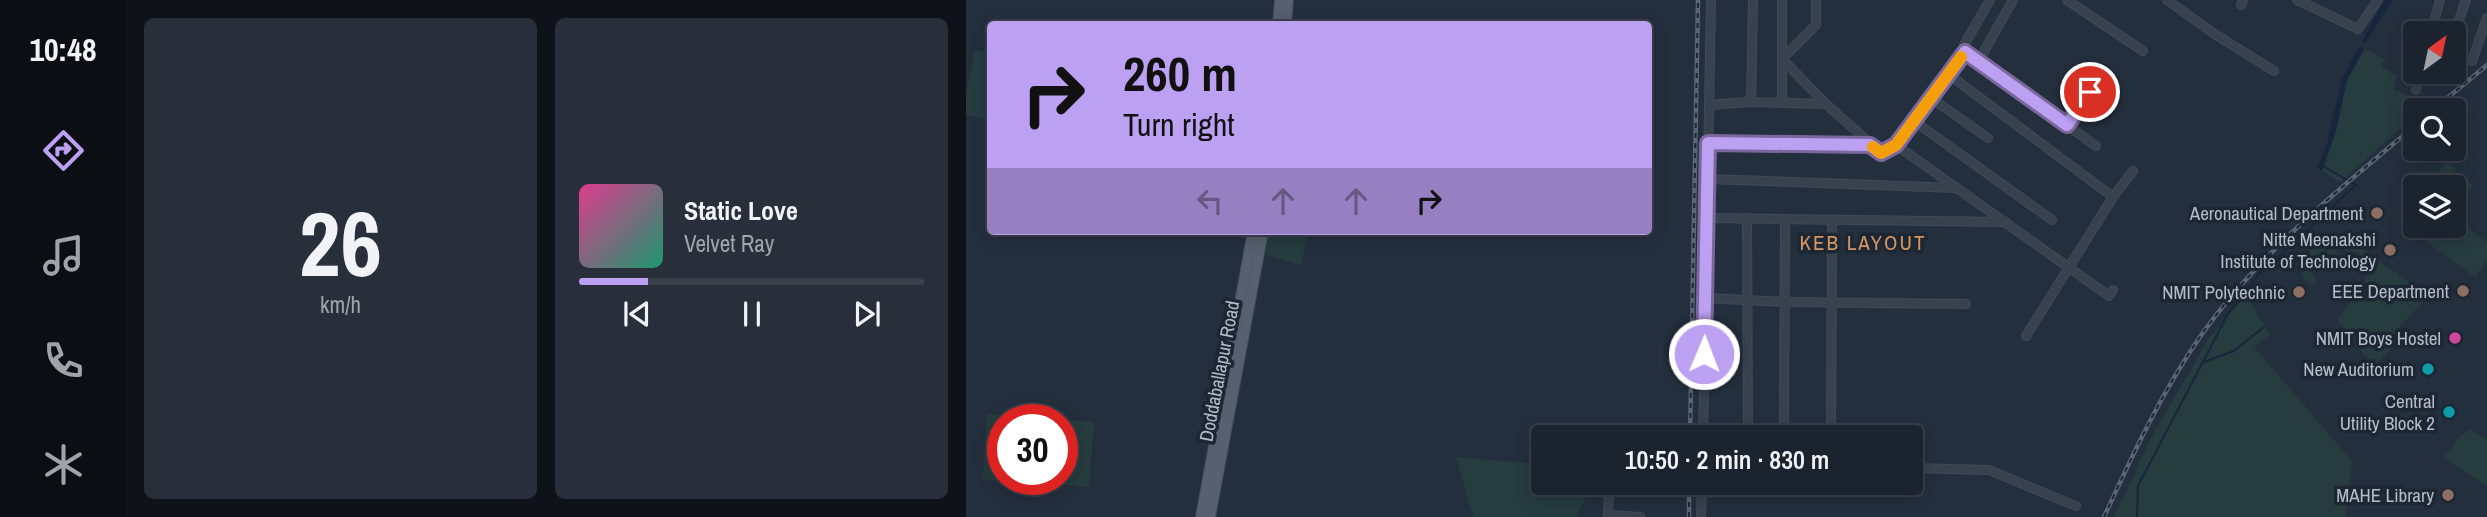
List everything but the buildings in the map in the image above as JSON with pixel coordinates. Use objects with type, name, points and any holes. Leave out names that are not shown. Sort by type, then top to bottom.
[{"type":"main road","points":[[1278,21],[1280,0]]},
{"type":"main road","points":[[1286,21],[1288,0]]},
{"type":"main road","name":"Doddaballapur Road","points":[[1201,517],[1252,235]]},
{"type":"main road","name":"Doddaballapur Road","points":[[1210,517],[1262,235]]},
{"type":"street","points":[[1703,425],[1711,0]]},
{"type":"street","points":[[1751,102],[1753,0]]},
{"type":"street","points":[[1782,0],[1782,103]]},
{"type":"street","points":[[1782,59],[1816,25],[1816,0]]},
{"type":"street","points":[[1990,0],[1964,45],[1965,52],[2096,146]]},
{"type":"street","points":[[1978,62],[2013,0]]},
{"type":"street","points":[[2067,0],[2143,51]]},
{"type":"street","points":[[2166,0],[2274,71]]},
{"type":"street","points":[[2297,0],[2358,29],[2376,1]]},
{"type":"street","points":[[2434,21],[2440,0]]},
{"type":"street","points":[[2459,21],[2466,0]]},
{"type":"street","points":[[2472,61],[2487,18]]},
{"type":"street","points":[[1782,59],[1826,104],[1881,153],[1896,145],[1965,52]]},
{"type":"street","points":[[1948,74],[2113,197]]},
{"type":"street","points":[[2067,125],[2101,76]]},
{"type":"street","points":[[2416,90],[2418,84]]},
{"type":"street","points":[[1931,98],[1987,138]]},
{"type":"street","points":[[1709,105],[1751,102],[1826,104]]},
{"type":"street","points":[[1913,121],[2052,220]]},
{"type":"street","points":[[1708,143],[1870,145]]},
{"type":"street","points":[[1896,145],[2109,296],[2112,290]]},
{"type":"street","points":[[2026,336],[2113,197],[2133,171]]},
{"type":"street","points":[[1708,179],[1958,188]]},
{"type":"street","points":[[1707,218],[2006,222]]},
{"type":"street","points":[[1746,218],[1748,425]]},
{"type":"street","points":[[1784,425],[1786,219]]},
{"type":"street","points":[[1831,425],[1832,220]]},
{"type":"street","points":[[1705,298],[1786,302],[1966,304]]},
{"type":"street","points":[[1923,468],[1989,470],[2076,506]]},
{"type":"street","points":[[1609,495],[1608,516],[1640,517]]},
{"type":"street","points":[[1701,517],[1702,495]]},
{"type":"green space","points":[[2364,49],[2384,59],[2381,66],[2398,76],[2393,89],[2416,98],[2403,98],[2403,127],[2340,182],[2322,171],[2347,80]]},
{"type":"green space","points":[[975,50],[987,52],[987,119],[966,115],[966,93]]},
{"type":"green space","points":[[2446,162],[2456,169],[2452,175],[2437,175]]},
{"type":"green space","points":[[2466,180],[2474,186],[2466,197]]},
{"type":"green space","points":[[2466,227],[2487,242],[2487,261],[2475,277],[2421,238],[2466,238]]},
{"type":"green space","points":[[2339,232],[2375,258],[2363,263],[2358,252],[2346,253],[2343,243],[2339,244]]},
{"type":"green space","points":[[1266,235],[1307,235],[1301,265],[1263,254]]},
{"type":"green space","points":[[2319,243],[2325,251],[2336,248],[2338,257],[2307,264],[2317,282],[2310,286],[2302,273],[2302,262]]},
{"type":"green space","points":[[2378,261],[2429,295],[2400,327],[2397,343],[2373,367],[2338,320]]},
{"type":"green space","points":[[2246,295],[2270,334],[2254,347],[2352,461],[2346,517],[2114,517],[2150,440],[2209,338]]},
{"type":"green space","points":[[987,414],[987,479],[983,479]]},
{"type":"green space","points":[[1078,421],[1094,422],[1089,487],[1078,486]]},
{"type":"green space","points":[[2470,429],[2487,440],[2487,486],[2444,458],[2456,440]]},
{"type":"green space","points":[[1456,457],[1531,463],[1531,495],[1586,495],[1577,517],[1473,517]]},
{"type":"water","points":[[2384,0],[2393,0],[2365,44],[2362,41]]},
{"type":"water","points":[[2359,46],[2364,49],[2347,80],[2336,131],[2322,171],[2317,168],[2327,143],[2342,79]]},
{"type":"waterway","points":[[2137,517],[2138,486],[2228,314],[2257,276],[2356,185],[2321,165]]},
{"type":"waterway","points":[[2204,362],[2234,351],[2265,326]]},
{"type":"railway","points":[[1690,425],[1698,0]]},
{"type":"railway","points":[[2447,98],[2487,65]]},
{"type":"railway","points":[[2104,517],[2161,400],[2187,356],[2224,305],[2302,223],[2403,136]]},
{"type":"railway","points":[[1689,495],[1689,517]]},
{"type":"slow traffic","points":[[1873,147],[1881,153],[1896,145],[1961,57]]},
{"type":"place","name":"Aeronautical Department","points":[[2377,213]]},
{"type":"place","name":"Nitte Meenakshi Institute of Technology","points":[[2390,250]]},
{"type":"place","name":"EEE Department","points":[[2463,291]]},
{"type":"place","name":"NMIT Polytechnic","points":[[2299,292]]},
{"type":"place","name":"NMIT Boys Hostel","points":[[2455,338]]},
{"type":"place","name":"New Auditorium","points":[[2428,369]]},
{"type":"place","name":"Central Utility Block 2","points":[[2449,412]]},
{"type":"place","name":"MAHE Library","points":[[2448,495]]},
{"type":"district","name":"KEB LAYOUT","points":[[1863,243]]},
{"type":"route","points":[[1704,354],[1708,143],[1870,145],[1881,153],[1896,145],[1965,52],[2067,125],[2090,92]]}]
